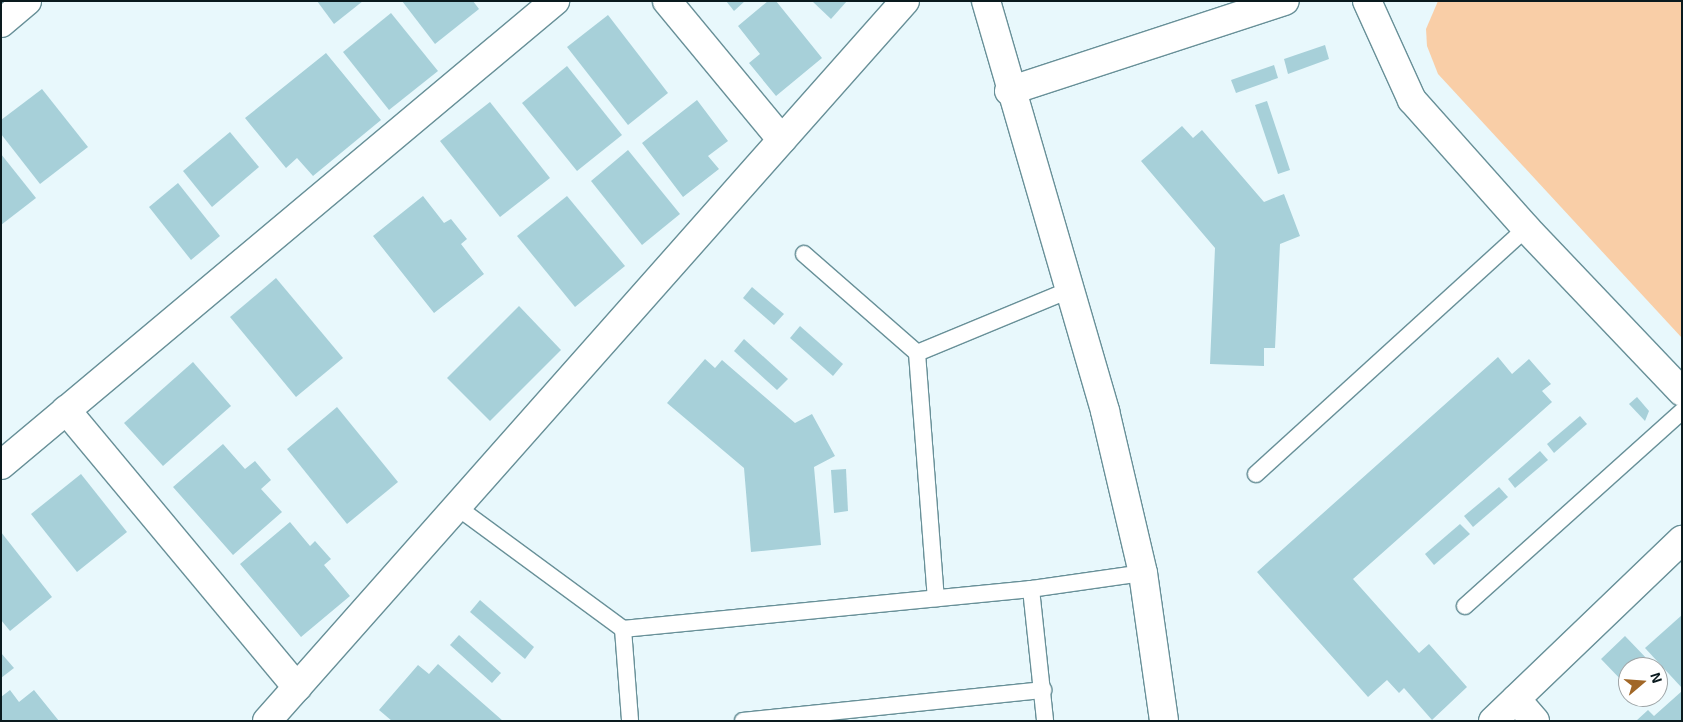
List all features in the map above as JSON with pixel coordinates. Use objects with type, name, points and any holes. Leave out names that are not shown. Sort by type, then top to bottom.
[{"type":"street","points":[[1,22],[26,1]]},
{"type":"street","points":[[1,464],[555,1]]},
{"type":"street","points":[[667,1],[782,140]]},
{"type":"street","points":[[267,721],[905,1]]},
{"type":"street","points":[[986,1],[1009,91],[1105,411],[1143,573],[1164,721]]},
{"type":"street","points":[[1009,91],[1285,1]]},
{"type":"street","points":[[1367,1],[1412,100],[1526,228],[1682,392]]},
{"type":"street","points":[[66,410],[297,688]]},
{"type":"street","points":[[1493,721],[1682,540]]},
{"type":"street","points":[[1516,699],[1535,721]]},
{"type":"lane","points":[[1256,474],[1526,228]]},
{"type":"lane","points":[[804,254],[917,353],[936,598]]},
{"type":"lane","points":[[917,353],[1069,290]]},
{"type":"lane","points":[[1465,606],[1682,411]]},
{"type":"lane","points":[[457,507],[623,629],[1031,589],[1143,573]]},
{"type":"lane","points":[[1031,589],[1045,721]]},
{"type":"lane","points":[[623,629],[630,721]]},
{"type":"lane","points":[[743,721],[1043,690]]},
{"type":"shaded area","points":[[1438,1],[1682,1],[1682,338],[1438,74],[1427,46],[1426,29]]},
{"type":"building","points":[[317,1],[363,1],[334,24]]},
{"type":"building","points":[[402,1],[473,1],[479,9],[435,44]]},
{"type":"building","points":[[726,1],[745,1],[734,11]]},
{"type":"building","points":[[768,1],[776,1],[822,58],[776,96],[749,63],[760,54],[738,26]]},
{"type":"building","points":[[812,1],[847,1],[831,19]]},
{"type":"building","points":[[391,13],[438,71],[389,110],[343,52]]},
{"type":"building","points":[[608,15],[668,93],[628,125],[567,47]]},
{"type":"building","points":[[1325,45],[1329,59],[1288,74],[1284,59]]},
{"type":"building","points":[[326,53],[381,120],[313,176],[297,158],[286,168],[245,118]]},
{"type":"building","points":[[1274,65],[1278,78],[1236,93],[1231,80]]},
{"type":"building","points":[[567,66],[622,135],[577,171],[522,103]]},
{"type":"building","points":[[42,89],[88,147],[40,184],[1,134],[1,120]]},
{"type":"building","points":[[697,100],[728,141],[708,156],[719,169],[683,197],[642,143]]},
{"type":"building","points":[[1267,101],[1290,170],[1278,174],[1255,105]]},
{"type":"building","points":[[490,102],[550,178],[500,217],[440,141]]},
{"type":"building","points":[[1182,126],[1193,138],[1202,130],[1264,202],[1284,194],[1300,236],[1280,244],[1275,348],[1264,348],[1264,366],[1210,364],[1215,248],[1141,161]]},
{"type":"building","points":[[230,132],[259,167],[212,207],[183,171]]},
{"type":"building","points":[[628,150],[680,214],[642,245],[591,181]]},
{"type":"building","points":[[1,154],[36,198],[1,225]]},
{"type":"building","points":[[178,183],[220,236],[191,260],[149,207]]},
{"type":"building","points":[[423,196],[444,223],[451,219],[467,239],[461,244],[484,274],[434,313],[373,236]]},
{"type":"building","points":[[567,196],[625,266],[575,307],[517,236]]},
{"type":"building","points":[[276,278],[343,358],[296,397],[230,317]]},
{"type":"building","points":[[752,287],[784,314],[774,325],[743,298]]},
{"type":"building","points":[[519,306],[561,350],[490,421],[447,378]]},
{"type":"building","points":[[800,326],[843,364],[833,376],[790,338]]},
{"type":"building","points":[[744,339],[788,379],[777,390],[734,351]]},
{"type":"building","points":[[1498,357],[1512,374],[1529,359],[1551,384],[1542,391],[1552,402],[1353,579],[1419,653],[1429,644],[1467,687],[1432,720],[1404,688],[1399,693],[1387,680],[1368,697],[1257,572]]},
{"type":"building","points":[[705,359],[715,368],[722,360],[795,423],[812,414],[835,456],[814,467],[821,545],[751,552],[744,468],[667,403]]},
{"type":"building","points":[[193,362],[231,406],[163,466],[124,423]]},
{"type":"building","points":[[1637,397],[1649,411],[1645,421],[1629,404]]},
{"type":"building","points":[[337,407],[398,482],[347,524],[287,449]]},
{"type":"building","points":[[1580,416],[1587,424],[1554,453],[1547,444]]},
{"type":"building","points":[[223,444],[245,469],[255,461],[271,480],[261,489],[282,512],[233,555],[173,487]]},
{"type":"building","points":[[1540,451],[1548,460],[1515,488],[1508,479]]},
{"type":"building","points":[[846,469],[848,511],[834,513],[831,470]]},
{"type":"building","points":[[81,474],[127,532],[77,572],[31,514]]},
{"type":"building","points":[[1499,487],[1508,497],[1473,527],[1464,516]]},
{"type":"building","points":[[290,522],[310,546],[315,541],[331,559],[324,565],[350,596],[301,637],[240,564]]},
{"type":"building","points":[[1460,524],[1470,534],[1434,565],[1425,554]]},
{"type":"building","points":[[1,532],[52,597],[10,631],[1,620]]},
{"type":"building","points":[[480,600],[534,647],[525,659],[470,612]]},
{"type":"building","points":[[1682,615],[1682,688],[1668,673],[1668,657],[1653,657],[1645,648]]},
{"type":"building","points":[[459,635],[501,673],[492,683],[450,645]]},
{"type":"building","points":[[1625,636],[1645,657],[1618,657],[1618,677],[1601,659]]},
{"type":"building","points":[[1,653],[14,668],[1,678]]},
{"type":"building","points":[[438,664],[503,721],[392,721],[379,710],[418,665],[429,674]]},
{"type":"building","points":[[10,690],[19,702],[34,690],[59,721],[1,721],[1,697]]},
{"type":"building","points":[[1682,691],[1682,721],[1636,721],[1648,710],[1654,716],[1664,707],[1668,707],[1668,704]]}]
